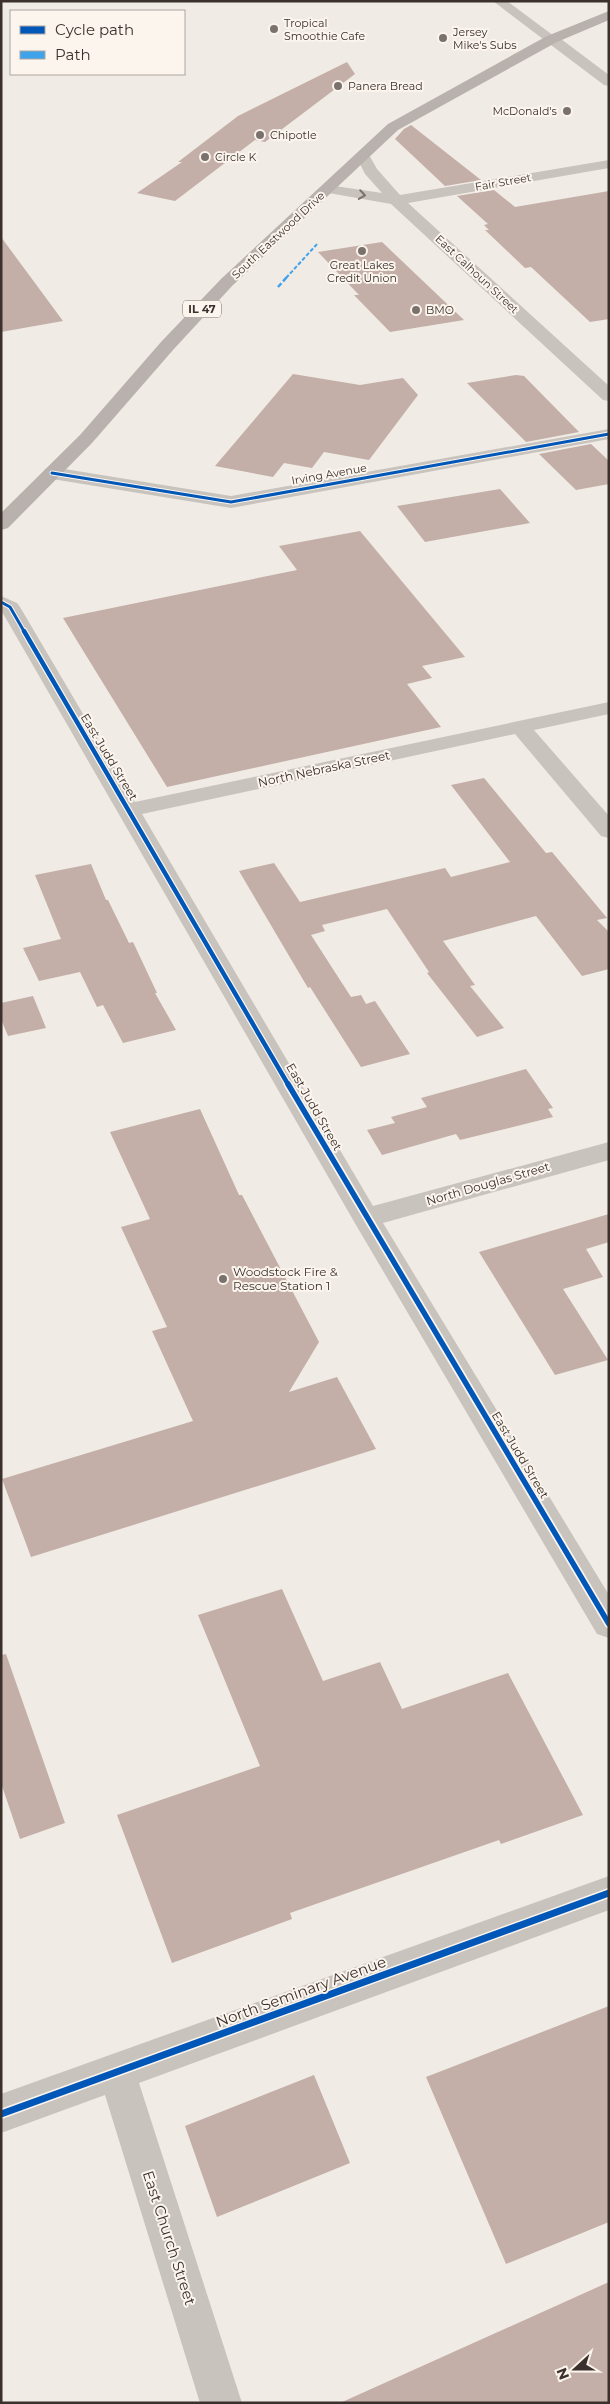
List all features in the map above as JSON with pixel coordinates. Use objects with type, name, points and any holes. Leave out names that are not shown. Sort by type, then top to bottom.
[{"type":"main road","name":"South Eastwood Drive","points":[[1,524],[86,439],[167,346],[228,282],[271,239],[328,189],[393,127],[552,39],[609,14]]},
{"type":"street","points":[[499,1],[609,82]]},
{"type":"street","name":"East Calhoun Street","points":[[363,156],[370,171],[396,200],[609,396]]},
{"type":"street","name":"Fair Street","points":[[396,200],[609,164]]},
{"type":"street","points":[[328,189],[396,200]]},
{"type":"street","name":"Irving Avenue","points":[[52,473],[231,502],[609,434]]},
{"type":"street","name":"East Judd Street","points":[[1,602],[10,607],[366,1218],[609,1624]]},
{"type":"street","name":"North Nebraska Street","points":[[129,810],[609,708]]},
{"type":"street","points":[[520,727],[609,831]]},
{"type":"street","name":"North Douglas Street","points":[[366,1218],[609,1150]]},
{"type":"street","name":"North Seminary Avenue","points":[[1,2114],[609,1893]]},
{"type":"street","name":"East Church Street","points":[[116,2073],[221,2403]]},
{"type":"building","points":[[347,62],[355,74],[265,142],[255,140],[175,201],[137,193],[182,162],[178,162],[238,116]]},
{"type":"building","points":[[411,125],[481,180],[445,186],[395,139],[404,129]]},
{"type":"building","points":[[494,190],[515,207],[609,191],[609,319],[590,322],[531,267],[525,268],[485,230],[489,230],[484,225],[488,224],[457,196]]},
{"type":"building","points":[[1,237],[63,321],[1,332]]},
{"type":"building","points":[[382,242],[464,320],[390,332],[354,295],[359,295],[318,252]]},
{"type":"building","points":[[293,374],[360,385],[403,378],[418,395],[369,460],[324,452],[312,468],[284,463],[273,477],[215,466]]},
{"type":"building","points":[[516,375],[524,376],[579,432],[526,442],[467,383]]},
{"type":"building","points":[[591,444],[609,461],[609,484],[576,490],[539,454]]},
{"type":"building","points":[[500,489],[530,523],[425,542],[397,506]]},
{"type":"building","points":[[360,531],[465,657],[422,666],[432,678],[407,684],[441,727],[167,787],[63,618],[297,570],[279,546]]},
{"type":"building","points":[[484,778],[546,853],[552,852],[607,918],[597,920],[609,932],[609,969],[582,976],[536,916],[443,941],[475,985],[470,986],[504,1028],[477,1037],[427,973],[429,972],[387,909],[322,925],[325,931],[311,935],[351,997],[361,995],[366,1004],[375,1001],[410,1054],[361,1067],[310,987],[308,988],[239,871],[274,863],[300,902],[445,868],[451,877],[510,862],[451,785]]},
{"type":"building","points":[[91,864],[106,900],[108,900],[129,943],[133,942],[157,993],[155,993],[176,1030],[123,1043],[103,1005],[97,1007],[80,972],[39,981],[23,948],[61,939],[35,875]]},
{"type":"building","points":[[33,996],[46,1028],[8,1036],[1,1019],[1,1003]]},
{"type":"building","points":[[526,1069],[553,1108],[548,1109],[553,1117],[460,1140],[456,1134],[382,1155],[367,1130],[395,1123],[391,1117],[427,1107],[421,1098]]},
{"type":"building","points":[[200,1109],[239,1195],[242,1195],[319,1342],[289,1392],[337,1377],[376,1449],[31,1557],[2,1479],[193,1421],[152,1331],[167,1327],[121,1227],[150,1219],[110,1132]]},
{"type":"building","points":[[609,1214],[609,1242],[586,1249],[603,1277],[563,1289],[608,1360],[555,1375],[479,1252]]},
{"type":"building","points":[[282,1589],[323,1681],[380,1662],[402,1709],[508,1673],[583,1815],[501,1844],[499,1840],[290,1913],[292,1919],[172,1963],[117,1815],[260,1766],[198,1615]]},
{"type":"building","points":[[6,1654],[65,1823],[20,1839],[1,1783],[1,1655]]},
{"type":"building","points":[[609,2006],[609,2222],[506,2264],[426,2077]]},
{"type":"building","points":[[314,2075],[350,2163],[217,2217],[185,2126]]},
{"type":"building","points":[[609,2282],[609,2403],[340,2403]]},
{"type":"marked path","points":[[278,287],[318,243]]},
{"type":"cycle path","points":[[52,473],[231,502],[609,434]]},
{"type":"cycle path","points":[[1,602],[10,607],[366,1218],[609,1624]]},
{"type":"cycle path","points":[[1,2114],[609,1893]]},
{"type":"place","name":"Tropical Smoothie Cafe","points":[[274,29]]},
{"type":"place","name":"Jersey Mike's Subs","points":[[443,38]]},
{"type":"place","name":"Panera Bread","points":[[338,86]]},
{"type":"place","name":"McDonald's","points":[[567,111]]},
{"type":"place","name":"Chipotle","points":[[260,135]]},
{"type":"place","name":"Circle K","points":[[205,157]]},
{"type":"place","name":"Great Lakes Credit Union","points":[[362,251]]},
{"type":"place","name":"BMO","points":[[416,310]]},
{"type":"place","name":"Woodstock Fire & Rescue Station 1","points":[[223,1279]]}]
